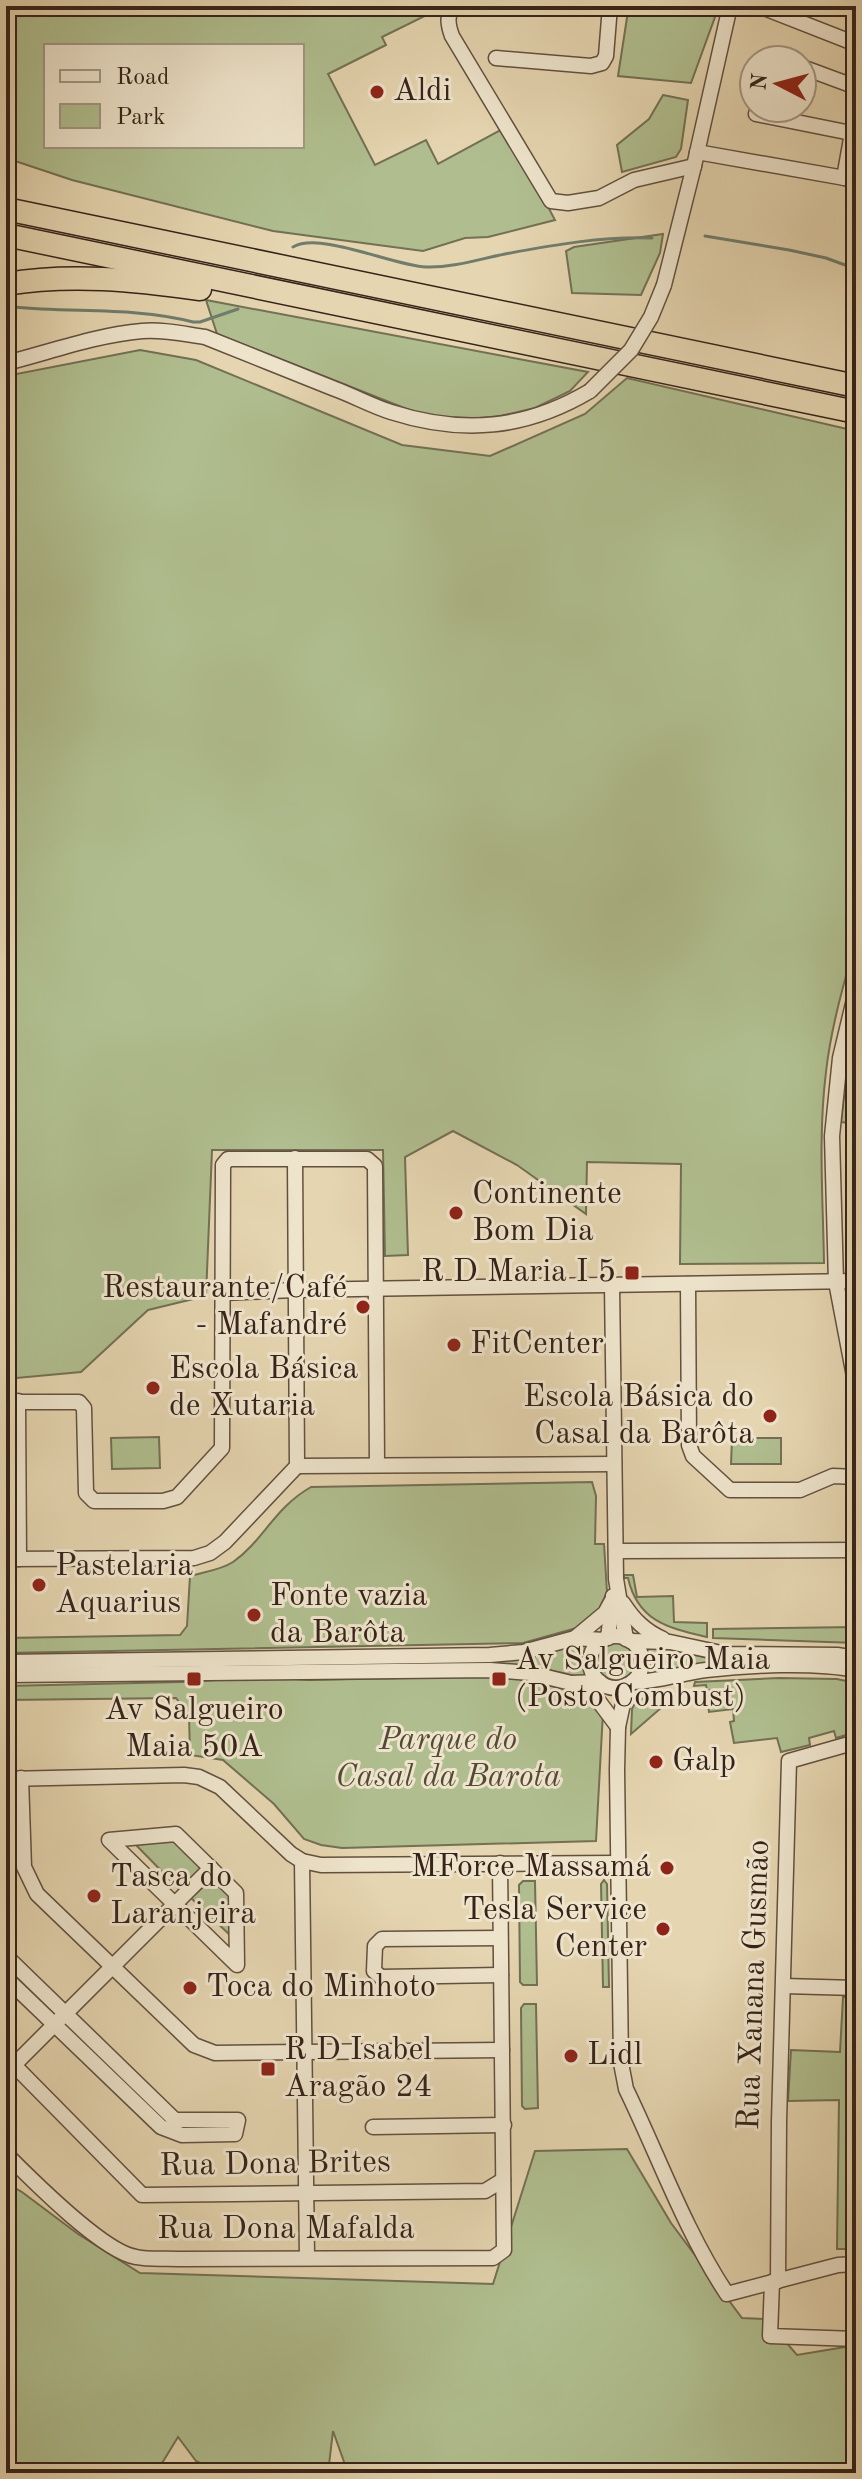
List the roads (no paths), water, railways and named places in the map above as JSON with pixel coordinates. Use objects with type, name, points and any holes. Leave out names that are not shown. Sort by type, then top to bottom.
[{"type":"highway","points":[[6,198],[64,221]]},
{"type":"highway","points":[[6,209],[856,386]]},
{"type":"highway","points":[[6,235],[856,412]]},
{"type":"highway","points":[[6,284],[73,278],[126,280],[277,304],[355,308]]},
{"type":"street","points":[[454,6],[448,25],[452,36],[551,201],[568,203],[599,198],[634,180],[695,159],[850,179],[854,133],[808,124]]},
{"type":"street","points":[[496,58],[591,66],[602,63],[606,56],[610,6]]},
{"type":"street","points":[[6,363],[143,331],[177,332],[205,337],[389,412],[423,420],[487,426],[514,423],[547,413],[590,391],[631,350],[651,317],[664,285],[730,6]]},
{"type":"street","points":[[759,6],[856,44]]},
{"type":"street","points":[[818,73],[856,87]]},
{"type":"street","points":[[856,991],[840,1058],[832,1136],[836,1282],[856,1387]]},
{"type":"street","points":[[295,1158],[297,1466],[225,1542],[210,1553],[182,1558],[12,1559],[12,1402],[79,1402],[84,1408],[86,1493],[94,1501],[163,1501],[177,1497],[222,1448],[223,1165],[228,1159],[295,1158],[367,1159],[375,1166],[377,1465]]},
{"type":"street","points":[[222,1293],[856,1281]]},
{"type":"street","points":[[688,1284],[689,1445],[693,1456],[730,1490],[800,1490],[833,1476],[856,1477]]},
{"type":"street","points":[[612,1285],[616,1579],[606,1639],[598,1644],[591,1657],[592,1671],[602,1684],[618,1727]]},
{"type":"street","points":[[297,1466],[614,1464]]},
{"type":"street","points":[[616,1551],[856,1550]]},
{"type":"street","points":[[616,1579],[628,1640],[640,1653],[641,1661],[638,1676],[630,1684],[618,1727],[621,2063],[626,2089],[692,2231],[727,2294],[838,2265],[856,2264]]},
{"type":"street","points":[[616,1579],[623,1602],[634,1620],[651,1634],[670,1642]]},
{"type":"street","points":[[575,1638],[605,1613],[613,1598]]},
{"type":"street","points":[[6,1662],[490,1655],[523,1652],[575,1638],[670,1642],[726,1654],[837,1655],[856,1658]]},
{"type":"street","points":[[6,1675],[490,1670],[530,1673],[571,1683],[602,1684],[616,1688],[708,1670],[799,1667],[856,1670]]},
{"type":"street","points":[[571,1683],[597,1699],[618,1727]]},
{"type":"street","name":"Rua Xanana Gusmão","points":[[856,1742],[789,1761],[775,2281],[770,2336],[856,2339]]},
{"type":"street","points":[[502,2050],[215,2053],[194,2045],[37,1894],[24,1867],[14,1778],[199,1777],[220,1787],[302,1861],[331,1865],[618,1863]]},
{"type":"street","points":[[176,1834],[211,1868],[236,1893],[237,1965],[109,1840],[176,1834]]},
{"type":"street","points":[[302,1861],[307,2258]]},
{"type":"street","points":[[500,1863],[503,2180]]},
{"type":"street","points":[[9,2065],[66,2014],[211,1868]]},
{"type":"street","points":[[500,1938],[382,1939],[375,1946],[374,1971],[381,1977],[501,1975]]},
{"type":"street","points":[[6,1956],[175,2120],[238,2120],[235,2134],[182,2135],[166,2130],[6,1978]]},
{"type":"street","points":[[784,1986],[856,1988]]},
{"type":"street","name":"Rua Dona Brites","points":[[9,2065],[142,2195],[485,2191],[503,2180]]},
{"type":"street","points":[[373,2127],[504,2125]]},
{"type":"street","name":"Rua Dona Mafalda","points":[[6,2154],[45,2192],[112,2247],[134,2257],[493,2258],[504,2250],[503,2180]]},
{"type":"waterway","points":[[705,236],[826,258],[856,269]]},
{"type":"waterway","points":[[293,247],[321,243],[412,265],[436,267],[578,242],[652,238]]},
{"type":"waterway","points":[[10,303],[14,307],[127,312],[193,322],[238,309]]},
{"type":"place","name":"Aldi","points":[[377,92]]},
{"type":"place","name":"Continente Bom Dia","points":[[456,1213]]},
{"type":"place","name":"R D Maria I 5","points":[[632,1273]]},
{"type":"place","name":"Restaurante/Café - Mafandré","points":[[363,1307]]},
{"type":"place","name":"FitCenter","points":[[454,1345]]},
{"type":"place","name":"Escola Básica de Xutaria","points":[[153,1388]]},
{"type":"place","name":"Escola Básica do Casal da Barôta","points":[[770,1416]]},
{"type":"place","name":"Pastelaria Aquarius","points":[[39,1585]]},
{"type":"place","name":"Fonte vazia da Barôta","points":[[254,1615]]},
{"type":"place","name":"Av Salgueiro Maia 50A","points":[[194,1679]]},
{"type":"place","name":"Av Salgueiro Maia (Posto Combust)","points":[[499,1679]]},
{"type":"place","name":"Galp","points":[[656,1762]]},
{"type":"place","name":"MForce Massamá","points":[[667,1868]]},
{"type":"place","name":"Tasca do Laranjeira","points":[[94,1896]]},
{"type":"place","name":"Tesla Service Center","points":[[663,1929]]},
{"type":"place","name":"Toca do Minhoto","points":[[190,1988]]},
{"type":"place","name":"Lidl","points":[[571,2056]]},
{"type":"place","name":"R D Isabel Aragão 24","points":[[268,2069]]},
{"type":"park label","name":"Parque do Casal da Barota","points":[[448,1760]]}]
